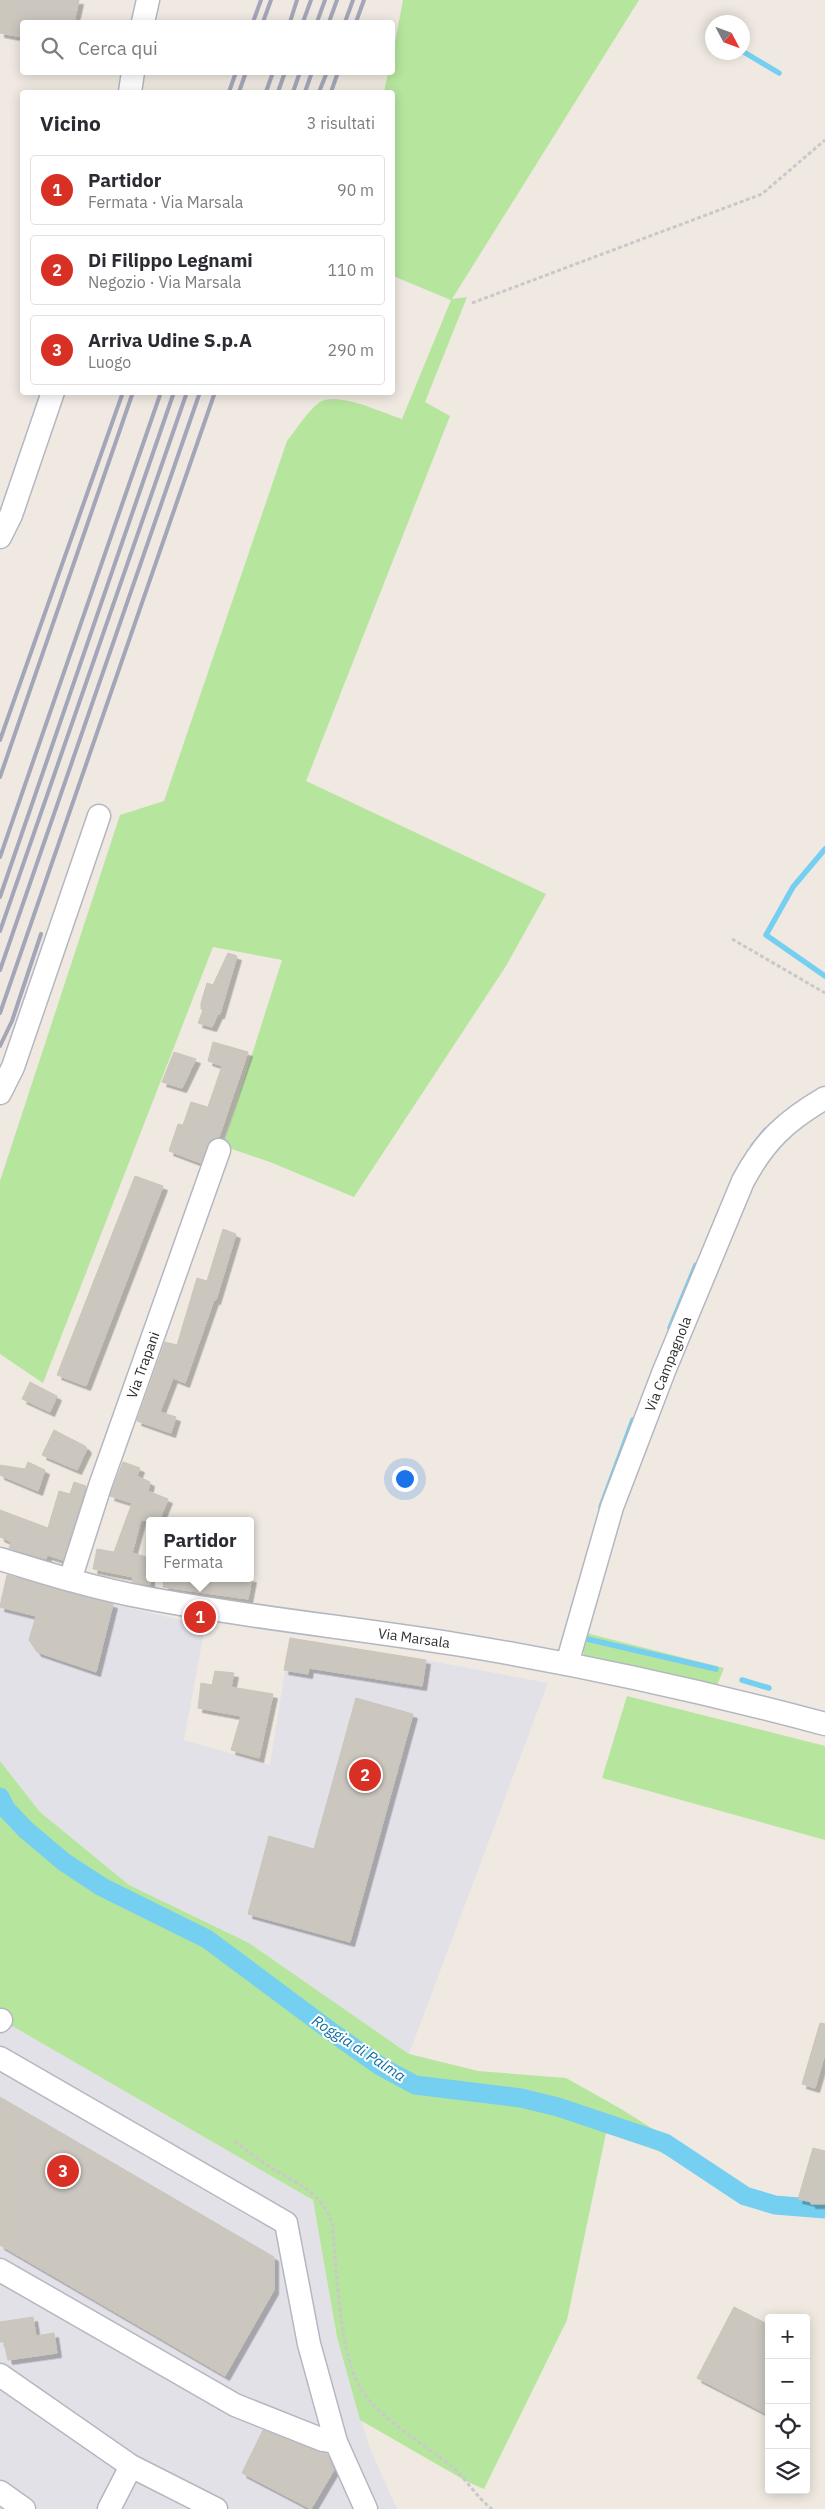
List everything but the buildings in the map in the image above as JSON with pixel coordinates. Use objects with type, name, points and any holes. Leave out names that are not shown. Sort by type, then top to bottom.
[{"type":"street","points":[[143,20],[148,0]]},
{"type":"street","points":[[130,90],[133,75]]},
{"type":"street","points":[[0,537],[11,515],[52,395]]},
{"type":"street","points":[[0,1093],[13,1067],[99,816]]},
{"type":"street","name":"Via Campagnola","points":[[567,1664],[612,1507],[664,1371],[743,1181],[755,1158],[772,1137],[825,1098]]},
{"type":"street","name":"Via Trapani","points":[[70,1580],[103,1476],[219,1150]]},
{"type":"street","name":"Via Marsala","points":[[1,1561],[146,1598],[460,1645],[567,1664],[825,1724]]},
{"type":"street","points":[[0,2058],[286,2223],[309,2344],[336,2442],[366,2509]]},
{"type":"street","points":[[0,2270],[235,2405],[323,2440],[336,2442]]},
{"type":"street","points":[[0,2375],[131,2466],[216,2509]]},
{"type":"street","points":[[109,2509],[131,2466]]},
{"type":"street","points":[[0,2492],[24,2509]]},
{"type":"path","points":[[472,303],[762,194],[825,140]]},
{"type":"path","points":[[732,939],[825,993]]},
{"type":"path","points":[[235,2141],[273,2168],[315,2194],[328,2211],[332,2223],[342,2323],[353,2373],[365,2395],[409,2435],[452,2467],[477,2496],[492,2509]]},
{"type":"shaded area","points":[[8,1573],[102,1601],[205,1626],[184,1740],[270,1765],[290,1638],[426,1660],[548,1683],[409,2054],[249,1943],[129,1885],[40,1812],[0,1761],[0,1599]]},
{"type":"shaded area","points":[[0,2019],[313,2200],[337,2337],[369,2446],[397,2509],[0,2509]]},
{"type":"green space","points":[[403,0],[639,0],[452,299],[467,297],[425,402],[450,416],[306,781],[546,894],[506,966],[354,1197],[270,1162],[223,1146],[282,960],[213,947],[43,1383],[0,1354],[0,1181],[120,815],[164,801],[287,441],[311,410],[320,402],[328,399],[349,401],[402,419],[451,300],[395,277],[395,90],[384,90],[388,75],[395,75],[395,42]]},
{"type":"green space","points":[[586,1633],[724,1668],[716,1688],[585,1658],[582,1647]]},
{"type":"green space","points":[[627,1696],[825,1746],[825,1840],[602,1778]]},
{"type":"green space","points":[[0,1761],[40,1812],[129,1885],[249,1943],[409,2054],[478,2071],[566,2078],[669,2139],[672,2158],[648,2146],[606,2133],[567,2320],[484,2489],[466,2481],[360,2420],[337,2337],[313,2200],[0,2019]]},
{"type":"waterway","points":[[750,56],[779,73]]},
{"type":"waterway","points":[[825,849],[793,887],[766,935],[825,976]]},
{"type":"waterway","points":[[753,1146],[766,1130]]},
{"type":"waterway","points":[[670,1328],[696,1265]]},
{"type":"waterway","points":[[601,1507],[633,1420]]},
{"type":"waterway","points":[[587,1639],[716,1669]]},
{"type":"waterway","points":[[742,1680],[769,1688]]},
{"type":"waterway","name":"Roggia di Palma","points":[[0,1797],[6,1809],[26,1830],[64,1862],[102,1887],[207,1939],[380,2066],[415,2085],[521,2098],[558,2107],[665,2143],[745,2196],[775,2205],[825,2209]]},
{"type":"railway","points":[[254,20],[261,0]]},
{"type":"railway","points":[[264,20],[271,0]]},
{"type":"railway","points":[[291,20],[297,0]]},
{"type":"railway","points":[[304,20],[311,0]]},
{"type":"railway","points":[[318,20],[325,0]]},
{"type":"railway","points":[[330,20],[337,0]]},
{"type":"railway","points":[[346,20],[353,0]]},
{"type":"railway","points":[[357,20],[364,0]]},
{"type":"railway","points":[[230,90],[235,75]]},
{"type":"railway","points":[[240,90],[245,75]]},
{"type":"railway","points":[[267,90],[272,75]]},
{"type":"railway","points":[[279,90],[284,75]]},
{"type":"railway","points":[[294,90],[299,75]]},
{"type":"railway","points":[[306,90],[311,75]]},
{"type":"railway","points":[[320,90],[326,75]]},
{"type":"railway","points":[[332,90],[337,75]]},
{"type":"railway","points":[[0,740],[122,395]]},
{"type":"railway","points":[[0,777],[132,395]]},
{"type":"railway","points":[[0,857],[160,395]]},
{"type":"railway","points":[[0,897],[173,395]]},
{"type":"railway","points":[[0,931],[186,395]]},
{"type":"railway","points":[[0,970],[199,395]]},
{"type":"railway","points":[[0,1013],[214,395]]},
{"type":"railway","points":[[0,1046],[12,1021],[41,934]]},
{"type":"place","name":"Partidor","points":[[200,1617]]},
{"type":"place","name":"Di Filippo Legnami","points":[[365,1775]]},
{"type":"place","name":"Arriva Udine S.p.A","points":[[63,2171]]}]
